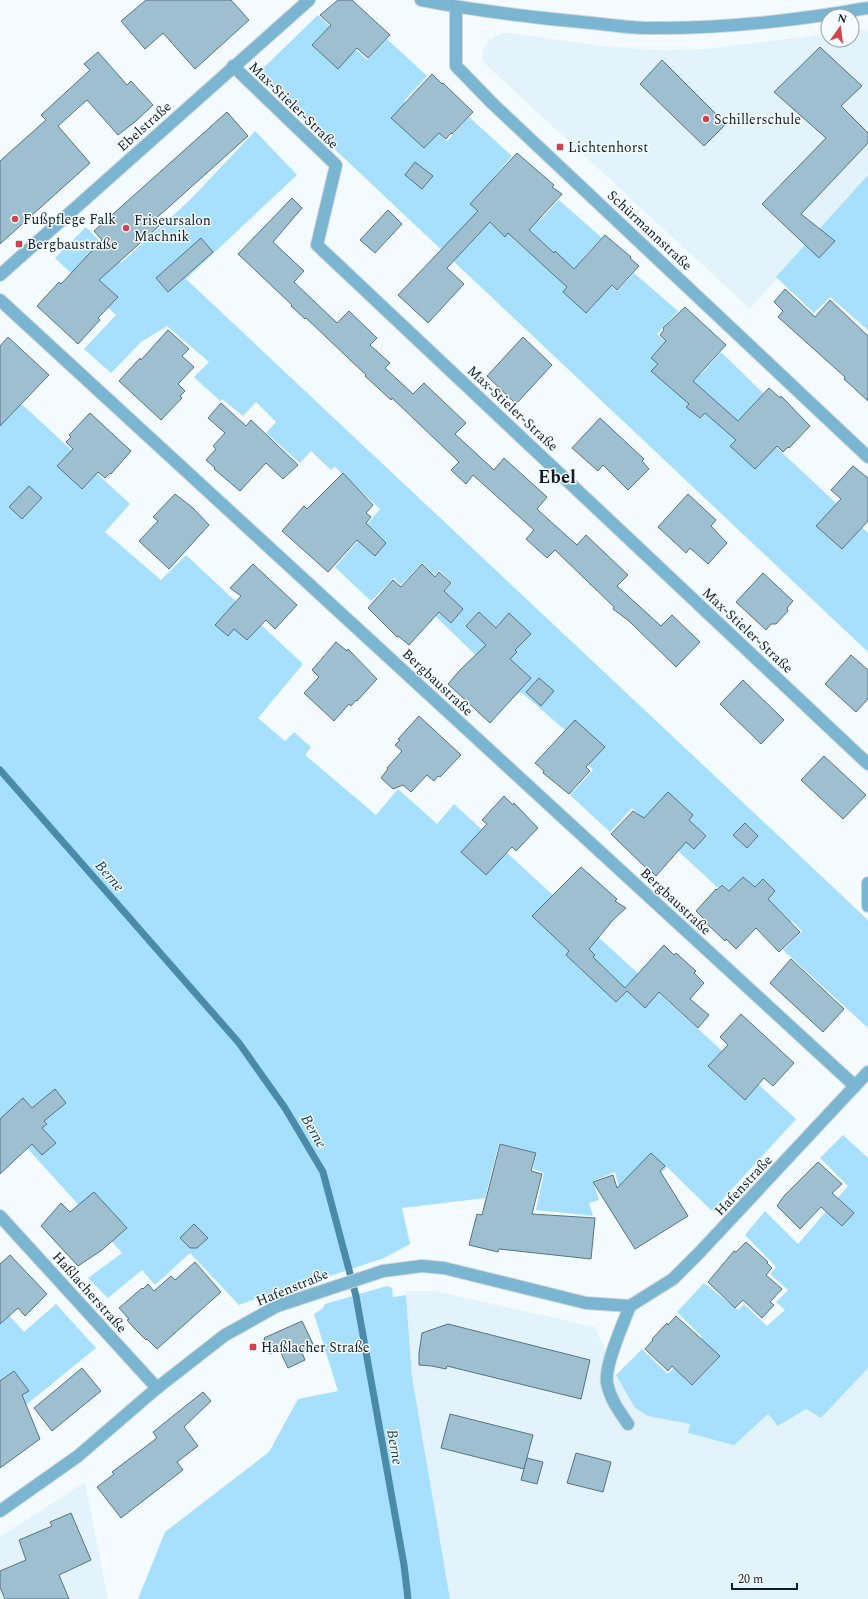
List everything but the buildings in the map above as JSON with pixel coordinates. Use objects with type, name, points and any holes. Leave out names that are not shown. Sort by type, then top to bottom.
[{"type":"street","name":"Ebelstraße","points":[[0,275],[233,66],[309,0]]},
{"type":"street","points":[[421,0],[456,7],[511,14],[642,28],[686,28],[734,24],[830,15],[868,8]]},
{"type":"street","name":"Schürmannstraße","points":[[456,7],[456,66],[493,104],[868,457]]},
{"type":"street","name":"Max-Stieler-Straße","points":[[233,66],[336,165],[316,244],[868,764]]},
{"type":"street","name":"Bergbaustraße","points":[[0,300],[855,1086]]},
{"type":"street","points":[[868,883],[868,906]]},
{"type":"street","name":"Hafenstraße","points":[[0,1511],[78,1456],[157,1388],[226,1335],[277,1306],[325,1289],[383,1271],[422,1266],[444,1268],[586,1303],[630,1306],[673,1279],[706,1246],[868,1072]]},
{"type":"street","name":"Haßlacherstraße","points":[[0,1216],[157,1388]]},
{"type":"street","points":[[628,1424],[611,1396],[607,1382],[609,1366],[630,1306]]},
{"type":"shaded area","points":[[318,15],[367,60],[387,39],[427,76],[404,101],[447,141],[469,117],[512,156],[494,177],[540,220],[559,200],[602,238],[583,258],[617,291],[634,273],[678,311],[657,334],[701,374],[721,352],[764,394],[743,416],[868,533],[868,652],[256,75]]},
{"type":"shaded area","name":"Schillerschule","points":[[860,29],[868,32],[868,175],[750,309],[483,62],[482,56],[484,48],[489,41],[501,33],[600,46],[657,50],[705,49],[820,35],[820,48],[860,48]]},
{"type":"shaded area","points":[[255,131],[297,175],[186,279],[868,920],[868,1028],[783,950],[802,931],[792,921],[773,939],[737,897],[722,884],[718,888],[632,808],[610,832],[570,795],[593,770],[560,737],[565,730],[521,692],[512,698],[491,670],[428,609],[452,583],[439,570],[435,575],[422,563],[401,585],[394,578],[371,601],[335,567],[357,542],[355,539],[380,509],[335,467],[331,470],[311,451],[300,463],[266,433],[276,422],[256,402],[243,416],[222,399],[220,401],[194,377],[209,362],[167,326],[141,342],[111,373],[84,349],[116,315],[55,258],[86,227],[121,263],[190,200]]},
{"type":"shaded area","points":[[868,175],[868,330],[830,297],[814,313],[776,277]]},
{"type":"shaded area","points":[[0,384],[130,504],[105,532],[161,580],[186,555],[303,664],[258,718],[285,741],[294,732],[311,747],[305,755],[376,815],[398,789],[437,824],[454,804],[796,1119],[712,1211],[667,1167],[652,1182],[621,1195],[615,1172],[593,1181],[599,1200],[589,1203],[593,1216],[536,1210],[544,1173],[533,1169],[537,1153],[499,1143],[485,1198],[402,1208],[410,1244],[384,1258],[327,1277],[298,1283],[239,1305],[190,1253],[155,1285],[142,1270],[108,1298],[88,1278],[122,1253],[0,1118]]},
{"type":"shaded area","points":[[843,1135],[868,1158],[868,1368],[821,1418],[806,1409],[778,1426],[768,1414],[734,1445],[688,1433],[690,1424],[648,1416],[635,1408],[616,1375],[642,1349],[668,1374],[702,1337],[677,1312],[704,1283],[738,1310],[744,1304],[767,1326],[785,1310],[776,1302],[788,1290],[770,1274],[776,1267],[745,1235],[765,1211],[798,1244],[848,1186],[820,1158]]},
{"type":"shaded area","points":[[387,1286],[392,1288],[393,1297],[406,1295],[412,1377],[450,1599],[138,1599],[165,1532],[269,1452],[298,1399],[338,1391],[314,1314],[322,1309],[325,1304]]},
{"type":"shaded area","points":[[406,1291],[435,1291],[595,1327],[616,1375],[635,1408],[648,1416],[690,1424],[688,1432],[768,1414],[779,1426],[806,1409],[821,1418],[868,1368],[868,1599],[450,1599],[412,1377]]},
{"type":"shaded area","points":[[56,1304],[96,1348],[0,1426],[0,1305],[24,1332]]},
{"type":"shaded area","points":[[85,1482],[108,1599],[0,1599],[0,1537]]},
{"type":"waterway","name":"Berne","points":[[0,770],[239,1043],[285,1108],[323,1172],[356,1296],[404,1565],[408,1599]]},
{"type":"place","name":"Schillerschule","points":[[706,119]]},
{"type":"place","name":"Lichtenhorst","points":[[560,147]]},
{"type":"place","name":"Fußpflege Falk","points":[[15,219]]},
{"type":"place","name":"Friseursalon Machnik","points":[[126,228]]},
{"type":"place","name":"Bergbaustraße","points":[[19,244]]},
{"type":"place","name":"Haßlacher Straße","points":[[253,1347]]},
{"type":"district","name":"Ebel","points":[[557,477]]}]
